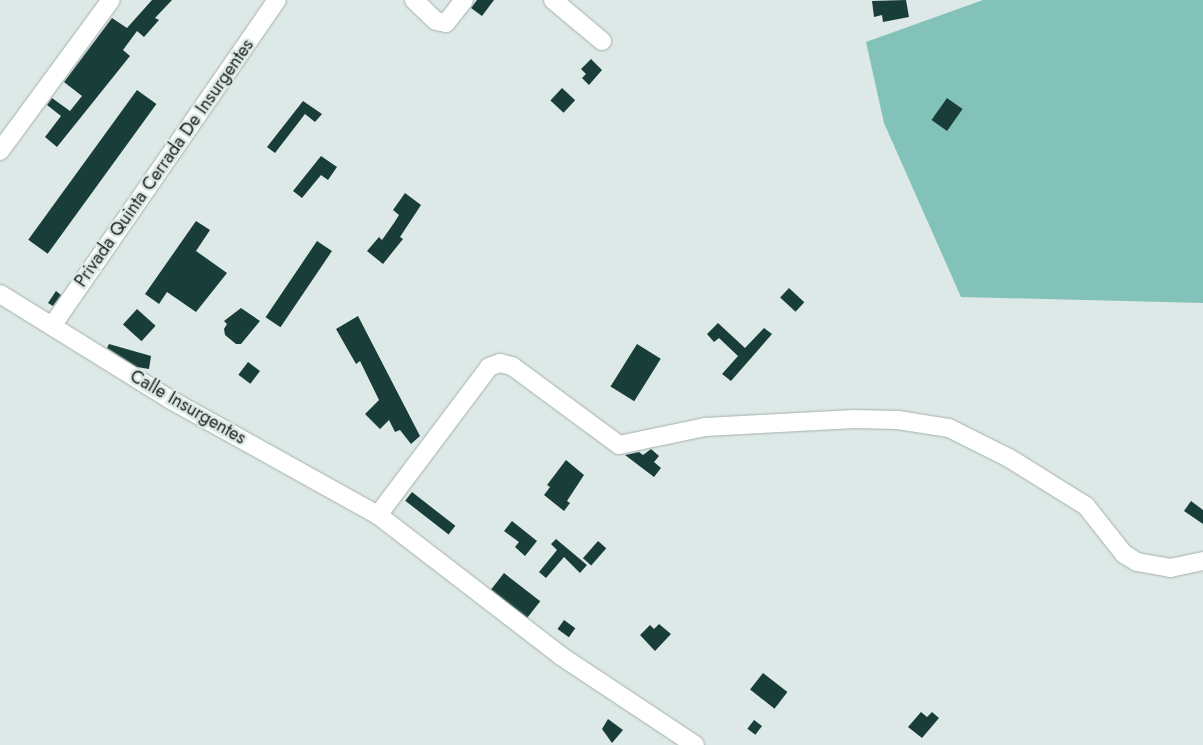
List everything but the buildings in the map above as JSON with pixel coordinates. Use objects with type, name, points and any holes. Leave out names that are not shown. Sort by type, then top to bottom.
[{"type":"street","points":[[0,151],[112,0]]},
{"type":"street","name":"Privada Quinta Cerrada De Insurgentes","points":[[52,326],[277,0]]},
{"type":"street","points":[[414,0],[436,21],[446,23],[464,0]]},
{"type":"street","points":[[553,0],[602,41]]},
{"type":"street","name":"Calle Insurgentes","points":[[0,294],[171,400],[378,515],[561,656],[695,745]]},
{"type":"street","points":[[378,515],[489,367],[500,363],[512,366],[619,445],[705,427],[854,419],[898,420],[949,428],[1009,458],[1086,506],[1124,554],[1137,562],[1170,568],[1203,561]]},
{"type":"green space","points":[[983,0],[1203,0],[1203,303],[961,297],[884,123],[866,42]]}]
